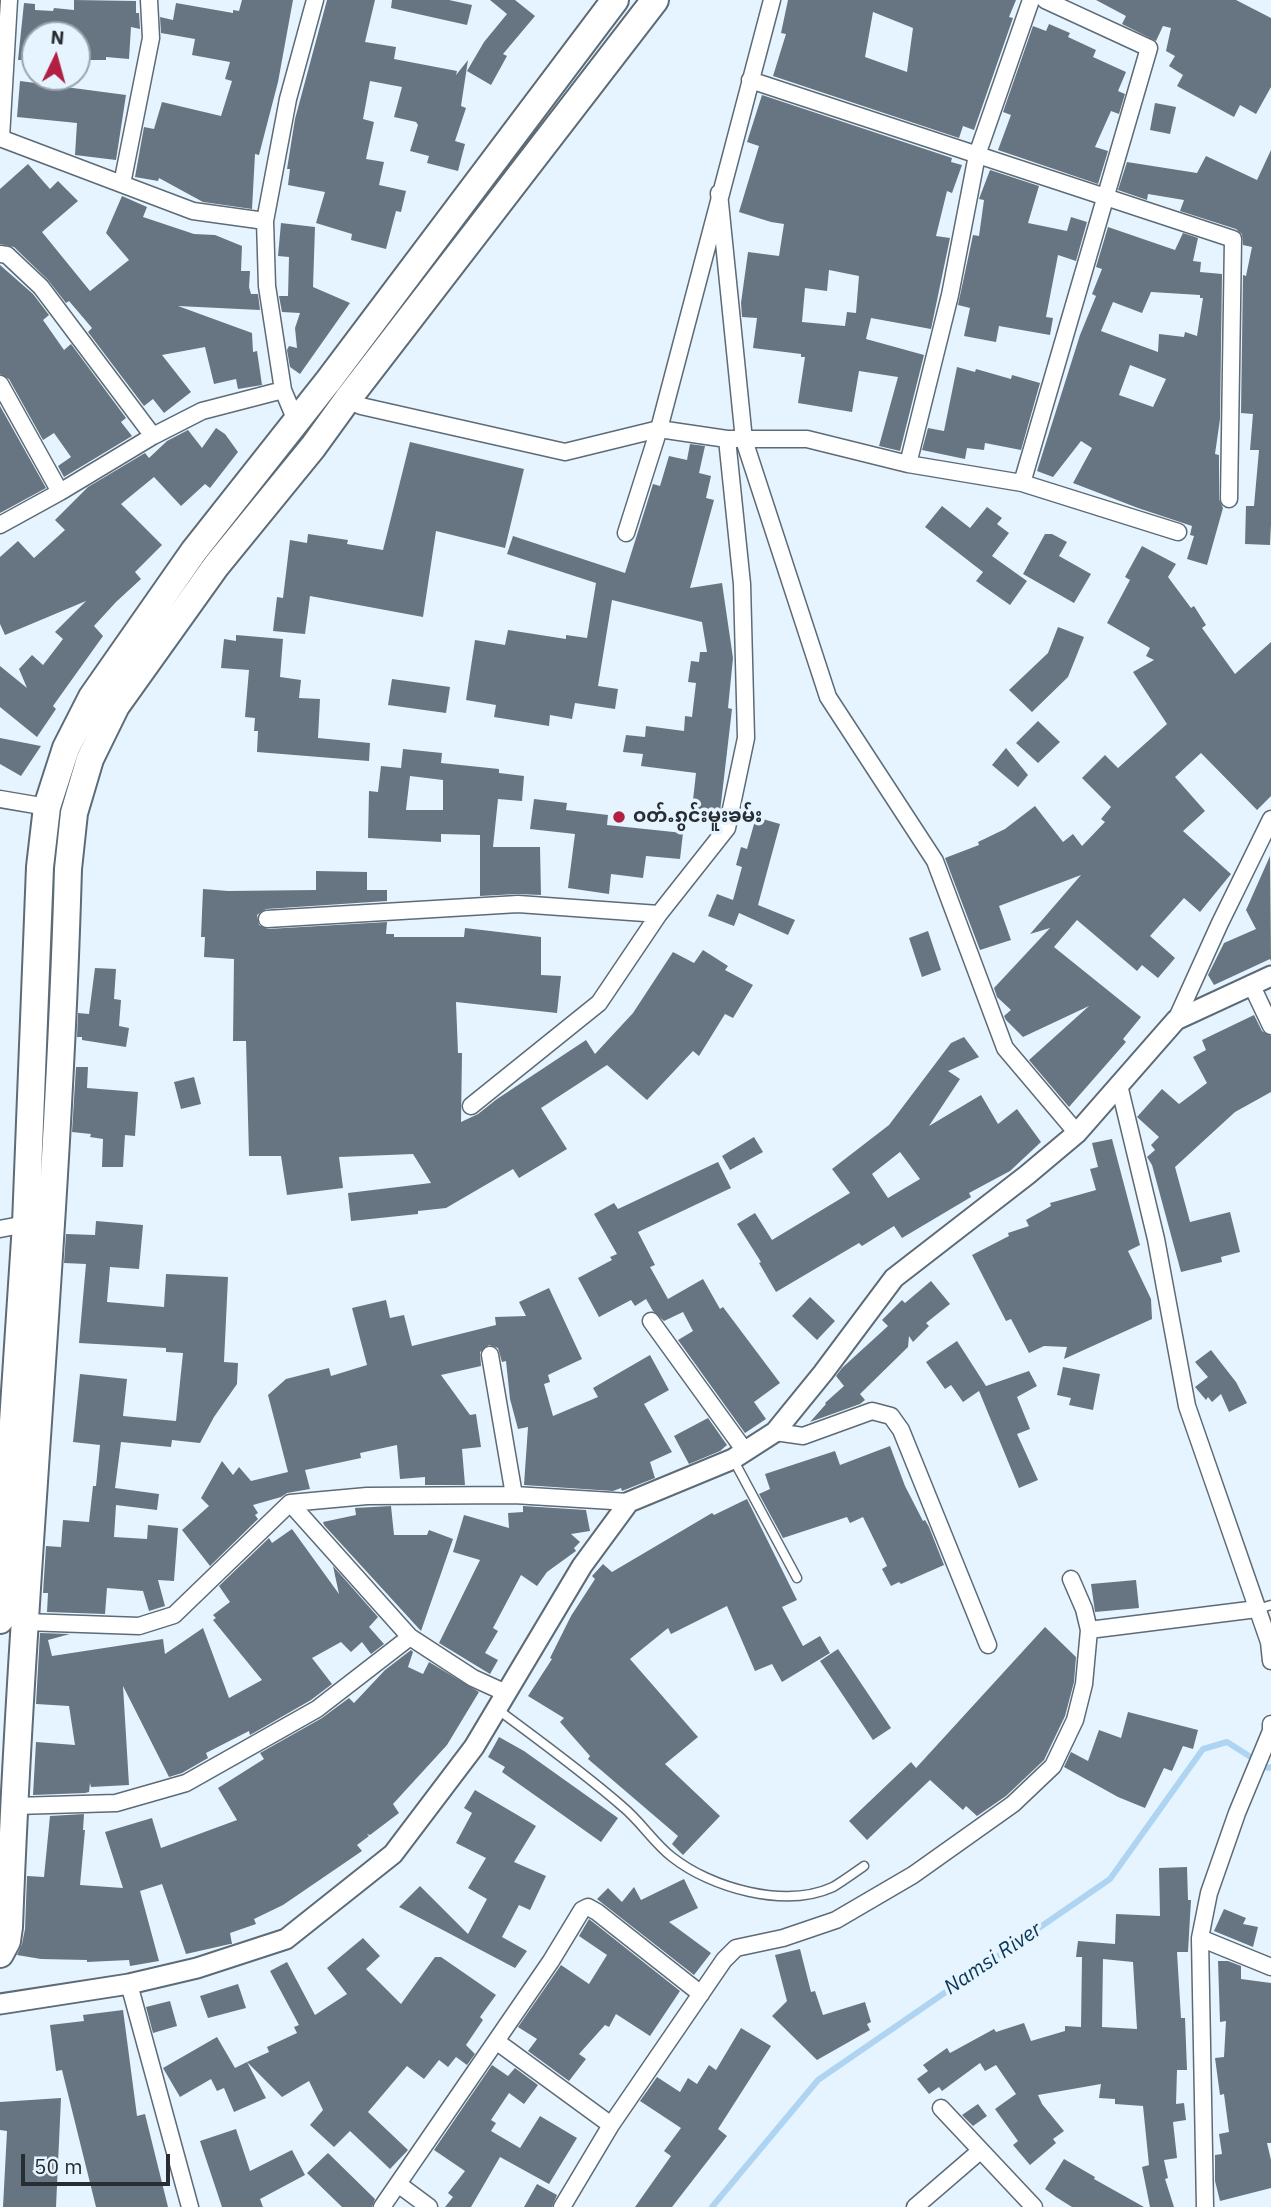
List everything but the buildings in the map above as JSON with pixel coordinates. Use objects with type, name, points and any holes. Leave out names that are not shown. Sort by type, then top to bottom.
[{"type":"highway","points":[[0,1954],[7,1941],[4,1927],[16,1806],[6,1609],[26,1224],[40,867],[47,807],[66,748],[92,697],[194,551],[296,421],[615,0]]},
{"type":"highway","points":[[6,1609],[52,1223],[68,869],[74,813],[90,759],[116,706],[216,566],[313,447],[655,0]]},
{"type":"street","points":[[9,0],[1,138],[193,211],[265,221]]},
{"type":"street","points":[[122,184],[151,38],[149,0]]},
{"type":"street","points":[[296,421],[282,390],[267,286],[265,221],[288,99],[315,0]]},
{"type":"street","points":[[626,533],[659,429],[772,0]]},
{"type":"street","points":[[908,464],[950,295],[976,155],[1031,0]]},
{"type":"street","points":[[1022,482],[1149,48],[1045,0]]},
{"type":"street","points":[[750,80],[1233,239],[1229,499]]},
{"type":"street","points":[[719,193],[744,440],[828,697],[934,861],[1004,1048],[1077,1133]]},
{"type":"street","points":[[0,254],[7,255],[41,287],[153,436]]},
{"type":"street","points":[[0,384],[60,492]]},
{"type":"street","points":[[0,525],[153,436],[202,411],[282,390]]},
{"type":"street","points":[[347,400],[361,406],[565,452],[659,429],[727,439],[807,439],[908,464],[1022,482],[1178,532]]},
{"type":"street","points":[[471,1106],[599,1003],[659,914],[727,828],[746,738],[742,584],[727,439]]},
{"type":"street","points":[[0,799],[47,807]]},
{"type":"street","points":[[6,1609],[139,1626],[174,1615],[290,1503],[367,1496],[514,1495],[629,1502],[739,1455],[775,1432],[894,1278],[1077,1133],[1176,1020],[1271,819]]},
{"type":"street","points":[[267,919],[518,904],[659,914]]},
{"type":"street","points":[[1176,1020],[1271,976]]},
{"type":"street","points":[[1251,984],[1271,1026]]},
{"type":"street","points":[[1119,1085],[1156,1239],[1187,1406],[1264,1607],[1271,1661]]},
{"type":"street","points":[[0,1229],[26,1224]]},
{"type":"street","points":[[651,1321],[739,1455]]},
{"type":"street","points":[[490,1355],[514,1495]]},
{"type":"street","points":[[775,1432],[803,1436],[872,1411],[891,1416],[901,1430],[988,1645]]},
{"type":"street","points":[[0,2004],[129,1984],[197,1968],[286,1939],[393,1854],[474,1747],[582,1566],[629,1502]]},
{"type":"street","points":[[290,1503],[410,1637],[473,1678],[502,1701]]},
{"type":"street","points":[[562,2207],[611,2125],[724,1960],[736,1948],[782,1938],[836,1920],[913,1875],[1013,1804],[1053,1766],[1075,1720],[1084,1684],[1089,1630],[1084,1609],[1071,1579]]},
{"type":"street","points":[[1089,1630],[1264,1607]]},
{"type":"street","points":[[16,1806],[116,1803],[187,1783],[317,1709],[410,1637]]},
{"type":"street","points":[[1205,2207],[1200,1938],[1209,1893],[1271,1724]]},
{"type":"street","points":[[382,2207],[582,1910],[588,1907],[701,1994]]},
{"type":"street","points":[[1200,1938],[1271,1967]]},
{"type":"street","points":[[129,1984],[190,2207]]},
{"type":"street","points":[[496,2041],[611,2125]]},
{"type":"street","points":[[941,2108],[1034,2207]]},
{"type":"street","points":[[915,2207],[980,2151]]},
{"type":"street","points":[[398,2183],[429,2207]]},
{"type":"lane","points":[[739,1455],[797,1578]]},
{"type":"lane","points":[[502,1701],[626,1809],[670,1855],[692,1871],[728,1886],[775,1896],[799,1896],[832,1887],[864,1866]]},
{"type":"waterway","name":"Namsi River","points":[[712,2207],[818,2080],[1110,1879],[1203,1749],[1227,1742],[1268,1768],[1271,1767]]},
{"type":"place","name":"ဝတ်ႉၵွင်းမူးၶမ်း","points":[[619,817]]}]
